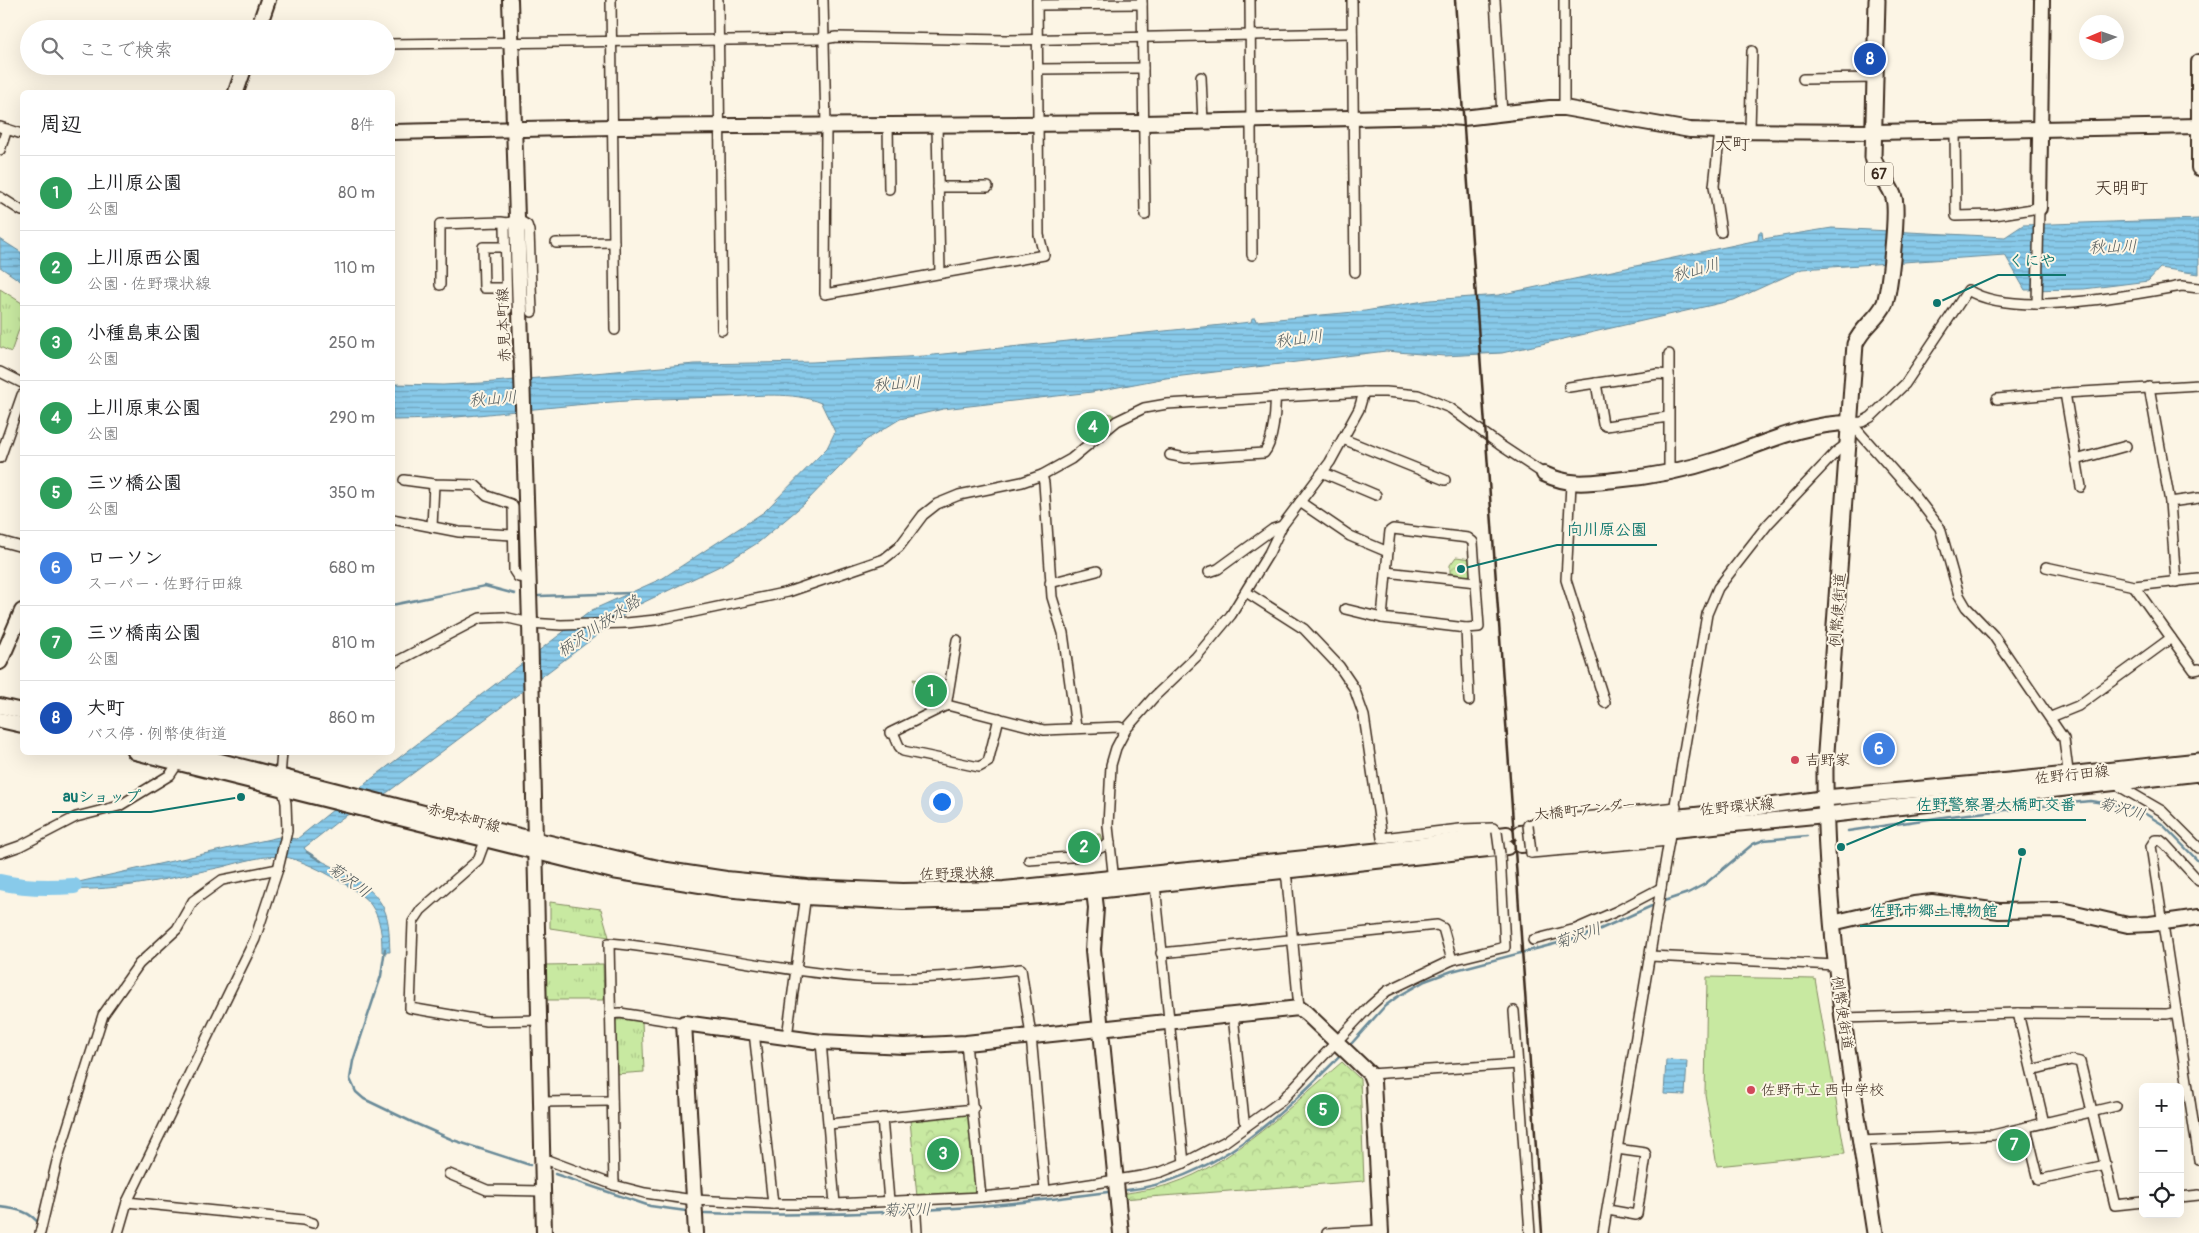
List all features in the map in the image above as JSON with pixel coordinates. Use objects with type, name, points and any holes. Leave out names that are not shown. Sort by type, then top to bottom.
[{"type":"main road","name":"例幣使街道","points":[[1875,1233],[1842,1018],[1832,923],[1825,798],[1855,344],[1865,327],[1881,312],[1887,295],[1895,214],[1894,196],[1874,164],[1877,0]]},
{"type":"main road","name":"佐野行田線","points":[[1826,815],[2199,761]]},
{"type":"main road","name":"佐野行田線","points":[[1825,798],[2069,781],[2112,782],[2199,773]]},
{"type":"street","points":[[261,20],[268,0]]},
{"type":"street","name":"赤見本町線","points":[[510,0],[513,130],[512,221],[521,322],[535,846]]},
{"type":"street","points":[[612,0],[615,330]]},
{"type":"street","points":[[718,0],[722,330]]},
{"type":"street","points":[[823,0],[826,125],[825,294],[1044,255],[1039,235],[1038,3],[1142,2],[1145,216]]},
{"type":"street","points":[[1250,0],[1252,255]]},
{"type":"street","points":[[1352,0],[1355,272]]},
{"type":"street","points":[[1495,0],[1502,114]]},
{"type":"street","points":[[1564,0],[1564,108]]},
{"type":"street","points":[[2037,301],[2042,0]]},
{"type":"street","points":[[395,44],[718,41],[824,39],[836,37],[1006,40],[1352,33]]},
{"type":"street","points":[[1750,131],[1752,51]]},
{"type":"street","points":[[2199,62],[2199,168]]},
{"type":"street","points":[[1038,69],[1143,68]]},
{"type":"street","points":[[237,90],[242,75]]},
{"type":"street","points":[[1201,77],[1203,122]]},
{"type":"street","points":[[1803,79],[1876,78]]},
{"type":"street","points":[[395,132],[613,127],[1144,123],[1353,118],[1463,118],[1550,108],[1564,108],[1690,130],[1720,131],[1874,132],[2198,126]]},
{"type":"street","points":[[937,124],[940,273]]},
{"type":"street","points":[[888,125],[889,189]]},
{"type":"street","points":[[0,150],[4,128],[20,133]]},
{"type":"street","points":[[1720,131],[1714,186],[1720,232]]},
{"type":"street","points":[[1955,131],[1956,216],[2039,212]]},
{"type":"street","points":[[938,187],[988,187]]},
{"type":"street","points":[[0,197],[20,210]]},
{"type":"street","points":[[507,310],[505,227],[512,221]]},
{"type":"street","points":[[440,285],[440,224],[512,221],[527,225],[530,232],[532,312]]},
{"type":"street","points":[[556,242],[614,242]]},
{"type":"street","points":[[505,246],[483,247],[484,288],[506,288]]},
{"type":"street","points":[[395,662],[480,618],[504,617],[561,625],[656,620],[786,593],[884,559],[900,547],[923,516],[937,504],[959,495],[1022,482],[1042,475],[1071,459],[1117,420],[1144,408],[1167,404],[1364,392],[1418,395],[1450,408],[1544,474],[1560,481],[1571,484],[1628,479],[1669,472],[1719,459],[1781,436],[1828,424],[1862,422],[1872,417],[1904,384],[1968,290],[1988,300],[2037,301],[2051,305],[2182,286],[2199,288]]},
{"type":"street","points":[[1669,354],[1669,472]]},
{"type":"street","points":[[0,372],[20,382]]},
{"type":"street","points":[[1569,387],[1658,374],[1669,375]]},
{"type":"street","points":[[1596,383],[1603,424],[1606,426],[1668,417]]},
{"type":"street","points":[[1997,399],[2065,392],[2199,385]]},
{"type":"street","points":[[2149,387],[2170,502],[2176,582]]},
{"type":"street","points":[[1114,883],[1108,816],[1111,765],[1116,748],[1126,729],[1154,697],[1213,639],[1246,592],[1269,553],[1282,526],[1324,473],[1359,409],[1364,392]]},
{"type":"street","points":[[2065,392],[2081,487]]},
{"type":"street","points":[[1170,455],[1185,458],[1264,453],[1269,447],[1276,409],[1275,397]]},
{"type":"street","points":[[0,458],[20,401]]},
{"type":"street","points":[[1850,423],[1879,453],[1940,528],[1958,595],[1966,607],[1993,635],[2051,717],[2064,739],[2069,781]]},
{"type":"street","points":[[1343,439],[1445,480]]},
{"type":"street","points":[[1603,1233],[1707,614],[1718,588],[1768,524],[1836,452],[1848,444]]},
{"type":"street","points":[[2076,460],[2126,446]]},
{"type":"street","points":[[1324,473],[1376,495]]},
{"type":"street","points":[[1042,475],[1050,583],[1052,597],[1063,633],[1076,728]]},
{"type":"street","points":[[404,480],[434,484],[476,485],[488,496],[511,504],[513,507],[515,574],[518,577],[527,578]]},
{"type":"street","points":[[432,527],[434,484]]},
{"type":"street","points":[[1571,484],[1566,580],[1605,703]]},
{"type":"street","points":[[2170,502],[2199,498]]},
{"type":"street","points":[[1300,502],[1350,536],[1388,552]]},
{"type":"street","points":[[395,520],[482,535],[513,535]]},
{"type":"street","points":[[1209,572],[1218,569],[1273,528],[1282,526]]},
{"type":"street","points":[[1345,609],[1382,618],[1479,628],[1473,542],[1468,538],[1393,529],[1390,531],[1382,618]]},
{"type":"street","points":[[0,541],[20,546]]},
{"type":"street","points":[[2046,567],[2134,586],[2199,579]]},
{"type":"street","points":[[1050,583],[1097,572]]},
{"type":"street","points":[[1386,572],[1476,582]]},
{"type":"street","points":[[2134,586],[2194,670],[2199,669]]},
{"type":"street","points":[[1246,592],[1304,629],[1339,666],[1354,688],[1364,716],[1382,838],[1460,829],[1492,828],[1514,840],[1673,824]]},
{"type":"street","points":[[0,662],[20,616]]},
{"type":"street","points":[[1466,628],[1469,702]]},
{"type":"street","points":[[2051,717],[2078,706],[2171,638]]},
{"type":"street","points":[[946,706],[957,640]]},
{"type":"street","points":[[0,706],[20,711]]},
{"type":"street","points":[[999,718],[988,762],[979,767],[903,751],[892,732],[946,706],[999,718],[1044,730],[1076,728],[1126,729]]},
{"type":"street","points":[[0,720],[20,725]]},
{"type":"street","points":[[158,755],[182,758],[375,806]]},
{"type":"street","points":[[118,1233],[127,1202],[255,939],[278,869],[286,837],[287,825],[281,782],[282,755]]},
{"type":"street","points":[[0,853],[20,846],[76,817],[119,806],[170,775],[182,758]]},
{"type":"street","points":[[2112,782],[2162,812],[2199,848]]},
{"type":"street","name":"佐野環状線","points":[[1673,824],[1825,798]]},
{"type":"street","name":"赤見本町線","points":[[375,806],[535,846]]},
{"type":"street","name":"赤見本町線","points":[[375,806],[485,841],[535,846]]},
{"type":"street","name":"佐野環状線","points":[[1653,825],[1826,815]]},
{"type":"street","points":[[1514,840],[1548,820],[1673,824]]},
{"type":"street","name":"大橋町アンダー","points":[[1382,855],[1653,825]]},
{"type":"street","points":[[542,1158],[614,1185],[645,1193],[694,1200],[773,1204],[915,1202],[981,1197],[1045,1190],[1161,1172],[1184,1163],[1226,1141],[1281,1101],[1370,1006],[1387,991],[1452,960],[1505,946],[1514,840]]},
{"type":"street","points":[[2199,882],[2165,844],[2160,840],[2155,840],[2151,846],[2199,1160]]},
{"type":"street","points":[[485,841],[478,860],[421,910],[413,922],[410,1008],[486,1021],[539,1020]]},
{"type":"street","points":[[1029,860],[1085,856],[1110,843]]},
{"type":"street","points":[[535,846],[544,1233]]},
{"type":"street","name":"佐野環状線","points":[[535,846],[667,870],[806,892],[1094,886],[1382,855]]},
{"type":"street","points":[[1283,865],[1287,880],[1299,1008],[1370,1074],[1372,1082],[1381,1231],[1327,1233]]},
{"type":"street","name":"佐野環状線","points":[[1114,883],[1155,885],[1283,865]]},
{"type":"street","points":[[40,1233],[57,1161],[103,1015],[139,964],[177,930],[193,901],[222,880],[278,869]]},
{"type":"street","points":[[1155,885],[1184,1163]]},
{"type":"street","points":[[1094,886],[1096,908],[1093,950],[1121,1233]]},
{"type":"street","points":[[1533,940],[1576,930],[1661,891]]},
{"type":"street","points":[[787,1037],[806,892]]},
{"type":"street","points":[[1832,923],[1914,904],[1932,902],[1999,911],[2062,910],[2128,925],[2162,923],[2199,917]]},
{"type":"street","points":[[1161,953],[1437,924],[1443,928],[1452,960]]},
{"type":"street","points":[[614,1185],[609,943],[796,971],[893,979],[955,976],[1021,969],[1031,1036],[1045,1190]]},
{"type":"street","points":[[1650,956],[1836,965]]},
{"type":"street","points":[[610,1014],[620,1013],[821,1042],[904,1046],[966,1043],[1299,1008]]},
{"type":"street","points":[[1514,1011],[1530,1233]]},
{"type":"street","points":[[1842,1018],[2018,1013],[2167,1014],[2176,1012]]},
{"type":"street","points":[[2018,1013],[2044,1123]]},
{"type":"street","points":[[1233,1015],[1244,1120],[1247,1125]]},
{"type":"street","points":[[684,1023],[696,1233]]},
{"type":"street","points":[[754,1032],[773,1204]]},
{"type":"street","points":[[821,1042],[835,1204]]},
{"type":"street","points":[[966,1043],[974,1109],[981,1197]]},
{"type":"street","points":[[2032,1070],[2071,1060],[2080,1062],[2115,1205],[2139,1202]]},
{"type":"street","points":[[1370,1074],[1518,1064]]},
{"type":"street","points":[[541,1102],[612,1101]]},
{"type":"street","points":[[1861,1141],[1993,1135],[2116,1106]]},
{"type":"street","points":[[829,1124],[974,1109]]},
{"type":"street","points":[[882,1118],[889,1201]]},
{"type":"street","points":[[2026,1127],[2038,1180],[2106,1165]]},
{"type":"street","points":[[1608,1210],[1636,1215],[1639,1204],[1645,1153],[1617,1149]]},
{"type":"street","points":[[449,1174],[487,1190],[543,1191]]},
{"type":"street","points":[[2184,1197],[2199,1195]]},
{"type":"street","points":[[127,1202],[302,1220],[313,1223]]},
{"type":"street","points":[[915,1202],[916,1233]]},
{"type":"green space","points":[[0,289],[20,302],[20,327],[11,352],[0,347]]},
{"type":"green space","points":[[1085,412],[1113,414],[1113,418],[1087,436]]},
{"type":"green space","points":[[1456,557],[1472,559],[1472,577],[1450,573],[1450,565]]},
{"type":"green space","points":[[913,679],[946,685],[942,703],[926,711]]},
{"type":"green space","points":[[1100,834],[1102,840],[1078,853],[1078,835]]},
{"type":"green space","points":[[550,902],[601,909],[609,937],[550,928]]},
{"type":"green space","points":[[603,964],[604,1000],[545,1000],[544,965]]},
{"type":"green space","points":[[1707,977],[1815,979],[1845,1153],[1717,1166],[1705,1094]]},
{"type":"green space","points":[[616,1020],[642,1021],[644,1072],[615,1074],[615,1024]]},
{"type":"green space","points":[[1342,1062],[1360,1079],[1364,1181],[1122,1199],[1122,1194],[1171,1184],[1194,1175],[1217,1162],[1239,1148],[1283,1114]]},
{"type":"green space","points":[[964,1114],[970,1118],[977,1187],[974,1193],[917,1197],[910,1120]]},
{"type":"green space","points":[[2021,1133],[2026,1151],[2006,1156],[2001,1139]]},
{"type":"water","points":[[2199,219],[2199,274],[2160,268],[2148,281],[2084,289],[2025,290],[2005,255],[1802,269],[1734,300],[1502,353],[1444,356],[1386,351],[1166,378],[1092,392],[943,409],[900,419],[866,440],[804,504],[759,542],[724,564],[636,606],[388,792],[342,818],[304,848],[310,855],[362,883],[378,899],[387,919],[390,952],[382,952],[379,922],[374,910],[365,898],[331,876],[294,859],[285,857],[277,856],[245,861],[180,876],[116,887],[95,889],[52,888],[279,837],[297,839],[370,780],[592,610],[663,578],[764,512],[827,448],[835,432],[821,403],[810,399],[774,395],[620,401],[454,417],[395,420],[395,384],[443,385],[482,383],[695,364],[812,362],[924,356],[1251,322],[1252,318],[1255,318],[1256,321],[1365,311],[1430,300],[1499,295],[1758,240],[1759,232],[1762,232],[1763,239],[1832,228],[2005,237],[2023,225]]},
{"type":"water","points":[[0,239],[20,252],[20,281],[0,267]]},
{"type":"water","points":[[1666,1060],[1687,1061],[1685,1095],[1664,1094]]},
{"type":"waterway","points":[[395,604],[485,586],[515,594]]},
{"type":"waterway","name":"柄沢川放水路","points":[[539,596],[630,593]]},
{"type":"waterway","name":"菊沢川","points":[[1848,831],[1950,816],[2090,801],[2125,806],[2144,813],[2162,824],[2199,862]]},
{"type":"waterway","name":"菊沢川","points":[[1661,902],[1688,893],[1705,884],[1753,844],[1764,840],[1807,836]]},
{"type":"waterway","name":"菊沢川","points":[[307,852],[321,861]]},
{"type":"waterway","name":"菊沢川","points":[[0,882],[37,887],[74,886]]},
{"type":"waterway","name":"菊沢川","points":[[1352,1043],[1385,1006],[1425,981],[1452,971],[1585,936],[1656,904]]},
{"type":"waterway","name":"菊沢川","points":[[385,949],[381,976],[353,1061],[350,1079],[356,1092],[364,1099],[453,1140],[530,1165]]},
{"type":"waterway","name":"菊沢川","points":[[1127,1190],[1158,1184],[1188,1174],[1216,1160],[1269,1123],[1339,1057]]},
{"type":"waterway","name":"菊沢川","points":[[555,1174],[650,1206],[686,1211]]},
{"type":"waterway","name":"菊沢川","points":[[705,1213],[806,1214],[907,1211],[1008,1204],[1108,1192]]},
{"type":"waterway","points":[[0,1207],[23,1212],[36,1220],[40,1225]]},
{"type":"railway","points":[[1455,0],[1542,1233]]},
{"type":"place","name":"大町","points":[[1870,59]]},
{"type":"place","name":"くにや","points":[[1937,303]]},
{"type":"place","name":"上川原東公園","points":[[1093,427]]},
{"type":"place","name":"向川原公園","points":[[1461,569]]},
{"type":"place","name":"上川原公園","points":[[931,691]]},
{"type":"place","name":"ローソン","points":[[1879,749]]},
{"type":"place","name":"吉野家","points":[[1795,760]]},
{"type":"place","name":"auショップ","points":[[241,797]]},
{"type":"place","name":"上川原西公園","points":[[1084,847]]},
{"type":"place","name":"佐野警察署大橋町交番","points":[[1841,847]]},
{"type":"place","name":"佐野市郷土博物館","points":[[2022,852]]},
{"type":"place","name":"佐野市立 西中学校","points":[[1751,1090]]},
{"type":"place","name":"三ツ橋公園","points":[[1323,1110]]},
{"type":"place","name":"三ツ橋南公園","points":[[2014,1145]]},
{"type":"place","name":"小種島東公園","points":[[943,1154]]},
{"type":"district","name":"大町","points":[[1732,144]]},
{"type":"district","name":"天明町","points":[[2121,188]]},
{"type":"water label","name":"秋山川","points":[[2113,247]]},
{"type":"water label","name":"秋山川","points":[[1696,270]]},
{"type":"water label","name":"秋山川","points":[[1299,339]]},
{"type":"water label","name":"秋山川","points":[[897,384]]},
{"type":"water label","name":"秋山川","points":[[493,399]]}]
